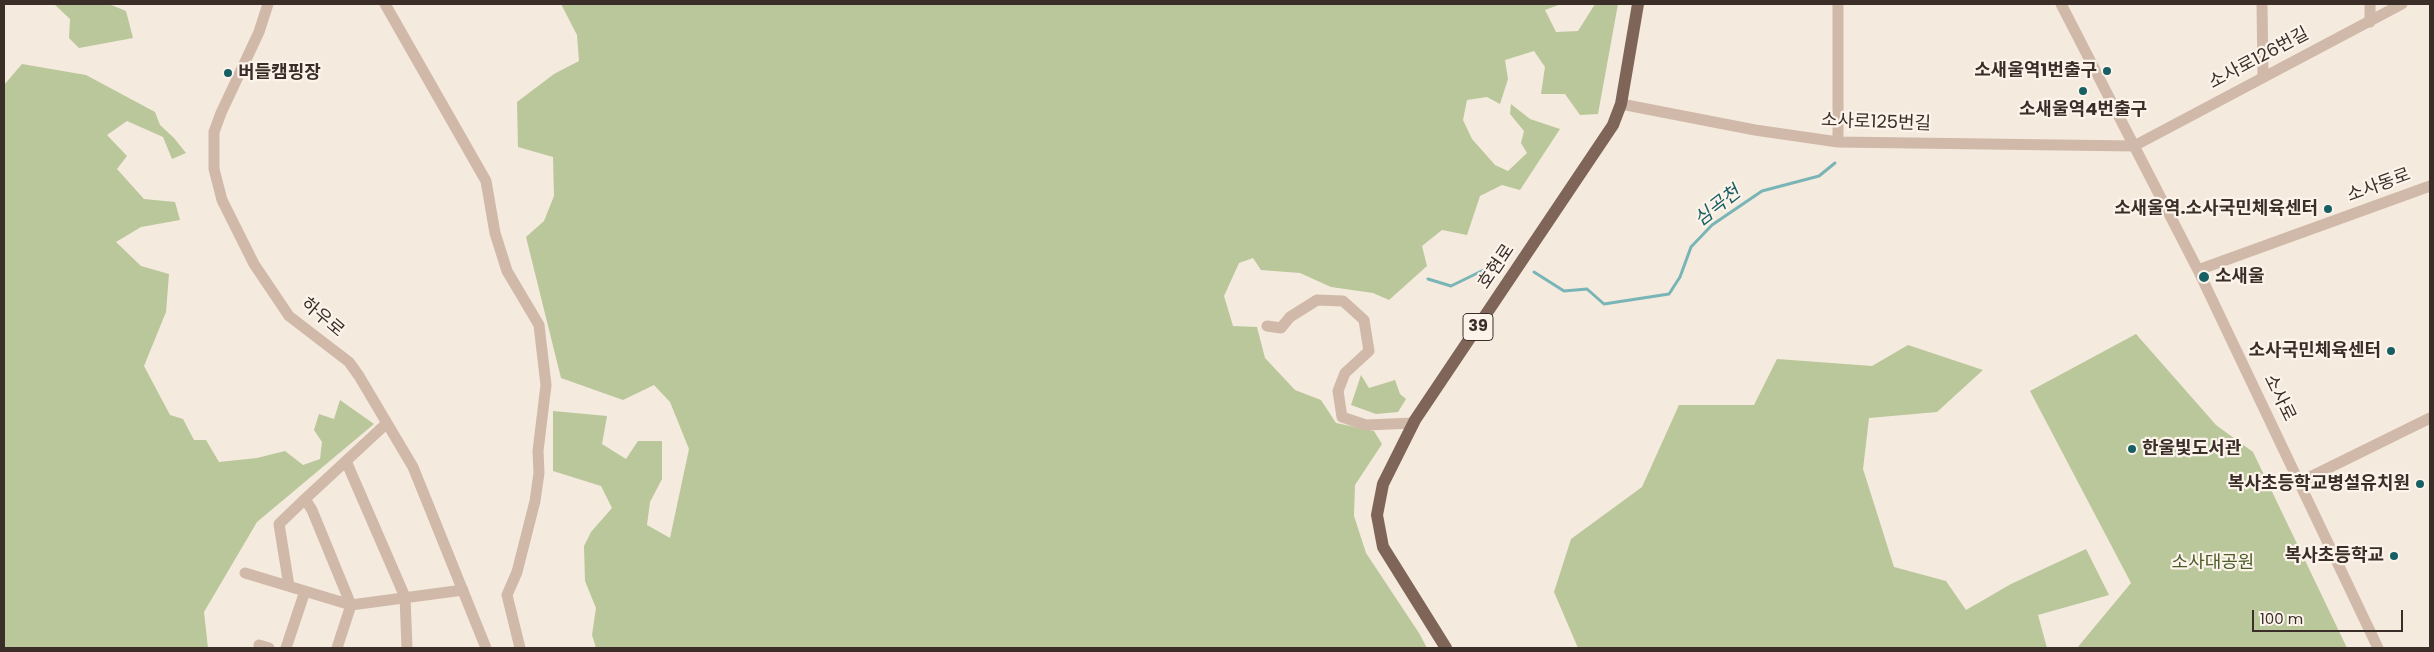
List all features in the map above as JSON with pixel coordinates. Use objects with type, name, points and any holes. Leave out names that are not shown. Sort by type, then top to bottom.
[{"type":"main road","name":"호현로","points":[[1446,648],[1383,547],[1377,515],[1383,484],[1414,423],[1613,125],[1621,104],[1638,4]]},
{"type":"street","name":"하우로","points":[[268,4],[259,32],[214,132],[214,170],[220,192],[254,264],[289,316],[349,362],[413,466],[486,648]]},
{"type":"street","points":[[384,4],[486,181],[495,233],[507,271],[539,325],[546,385],[538,451],[539,473],[535,501],[517,572],[507,596],[520,648]]},
{"type":"street","points":[[1838,4],[1838,142]]},
{"type":"street","name":"소사로","points":[[2061,4],[2198,270],[2378,648]]},
{"type":"street","points":[[2262,4],[2263,76]]},
{"type":"street","points":[[2370,4],[2370,22]]},
{"type":"street","name":"소사로126번길","points":[[2134,146],[2402,4]]},
{"type":"street","name":"소사로125번길","points":[[1621,104],[1755,130],[1838,142],[2134,146]]},
{"type":"street","name":"소사동로","points":[[2198,270],[2430,186]]},
{"type":"street","points":[[1267,326],[1281,328],[1290,317],[1317,300],[1343,301],[1364,320],[1369,351],[1345,374],[1338,391],[1342,417],[1366,425],[1414,423]]},
{"type":"street","points":[[2300,482],[2430,418]]},
{"type":"street","points":[[289,586],[279,524],[387,423]]},
{"type":"street","points":[[346,461],[405,597],[407,648]]},
{"type":"street","points":[[305,499],[312,510],[351,604],[337,648]]},
{"type":"street","points":[[245,573],[351,604],[463,590]]},
{"type":"street","points":[[286,648],[304,591]]},
{"type":"green space","points":[[54,4],[109,4],[126,11],[133,38],[79,48],[69,38],[70,19]]},
{"type":"green space","points":[[561,4],[1561,4],[1545,10],[1556,32],[1578,31],[1595,4],[1618,4],[1598,114],[1580,115],[1565,94],[1541,94],[1545,67],[1534,51],[1505,60],[1508,79],[1500,104],[1487,97],[1467,100],[1463,120],[1472,139],[1495,165],[1508,171],[1527,153],[1521,143],[1524,131],[1510,114],[1511,104],[1530,119],[1560,129],[1520,190],[1502,185],[1480,196],[1467,235],[1442,230],[1422,246],[1427,266],[1389,300],[1373,293],[1331,287],[1300,273],[1261,270],[1253,258],[1239,263],[1224,296],[1233,326],[1257,327],[1265,358],[1295,390],[1321,400],[1336,423],[1374,431],[1382,444],[1355,485],[1354,516],[1366,553],[1427,648],[596,648],[592,635],[596,608],[585,581],[584,546],[591,532],[612,508],[601,486],[553,471],[553,411],[607,416],[602,444],[626,459],[638,441],[662,441],[662,479],[650,502],[647,525],[670,538],[689,449],[670,402],[654,385],[623,400],[561,378],[526,237],[544,221],[554,196],[553,157],[518,147],[517,102],[554,74],[579,61],[577,35]]},
{"type":"green space","points":[[22,64],[86,75],[155,112],[160,125],[186,153],[172,159],[163,137],[127,121],[107,135],[127,156],[117,169],[144,199],[175,202],[180,220],[141,227],[116,242],[141,266],[169,274],[166,312],[144,366],[170,415],[183,419],[194,440],[206,440],[219,462],[257,458],[285,451],[303,465],[320,459],[322,442],[314,430],[319,414],[334,419],[340,400],[374,424],[257,522],[204,612],[208,648],[4,648],[4,85]]},
{"type":"green space","name":"소사대공원","points":[[2136,334],[2216,425],[2253,452],[2347,648],[2077,648],[2131,583],[2030,391]]},
{"type":"green space","points":[[1908,345],[1983,370],[1937,412],[1869,418],[1863,469],[1894,567],[1946,581],[1966,610],[2011,584],[2086,549],[2109,595],[2038,615],[2047,648],[1578,648],[1554,592],[1571,539],[1642,487],[1679,405],[1754,405],[1777,359],[1872,366]]},
{"type":"green space","points":[[1361,375],[1369,388],[1395,380],[1400,394],[1406,399],[1398,412],[1376,414],[1351,405]]},
{"type":"waterway","name":"심곡천","points":[[1534,272],[1564,291],[1587,289],[1604,304],[1669,294],[1680,277],[1691,247],[1712,225],[1762,191],[1819,176],[1835,163]]},
{"type":"waterway","name":"심곡천","points":[[1428,279],[1451,286],[1496,264]]},
{"type":"place","name":"소새울역1번출구","points":[[2107,71]]},
{"type":"place","name":"버들캠핑장","points":[[228,73]]},
{"type":"place","name":"소새울역4번출구","points":[[2083,91]]},
{"type":"place","name":"소새울역.소사국민체육센터","points":[[2328,209]]},
{"type":"place","name":"소새울","points":[[2204,277]]},
{"type":"place","name":"소사국민체육센터","points":[[2391,351]]},
{"type":"place","name":"한울빛도서관","points":[[2132,449]]},
{"type":"place","name":"복사초등학교병설유치원","points":[[2420,484]]},
{"type":"place","name":"복사초등학교","points":[[2394,556]]}]
